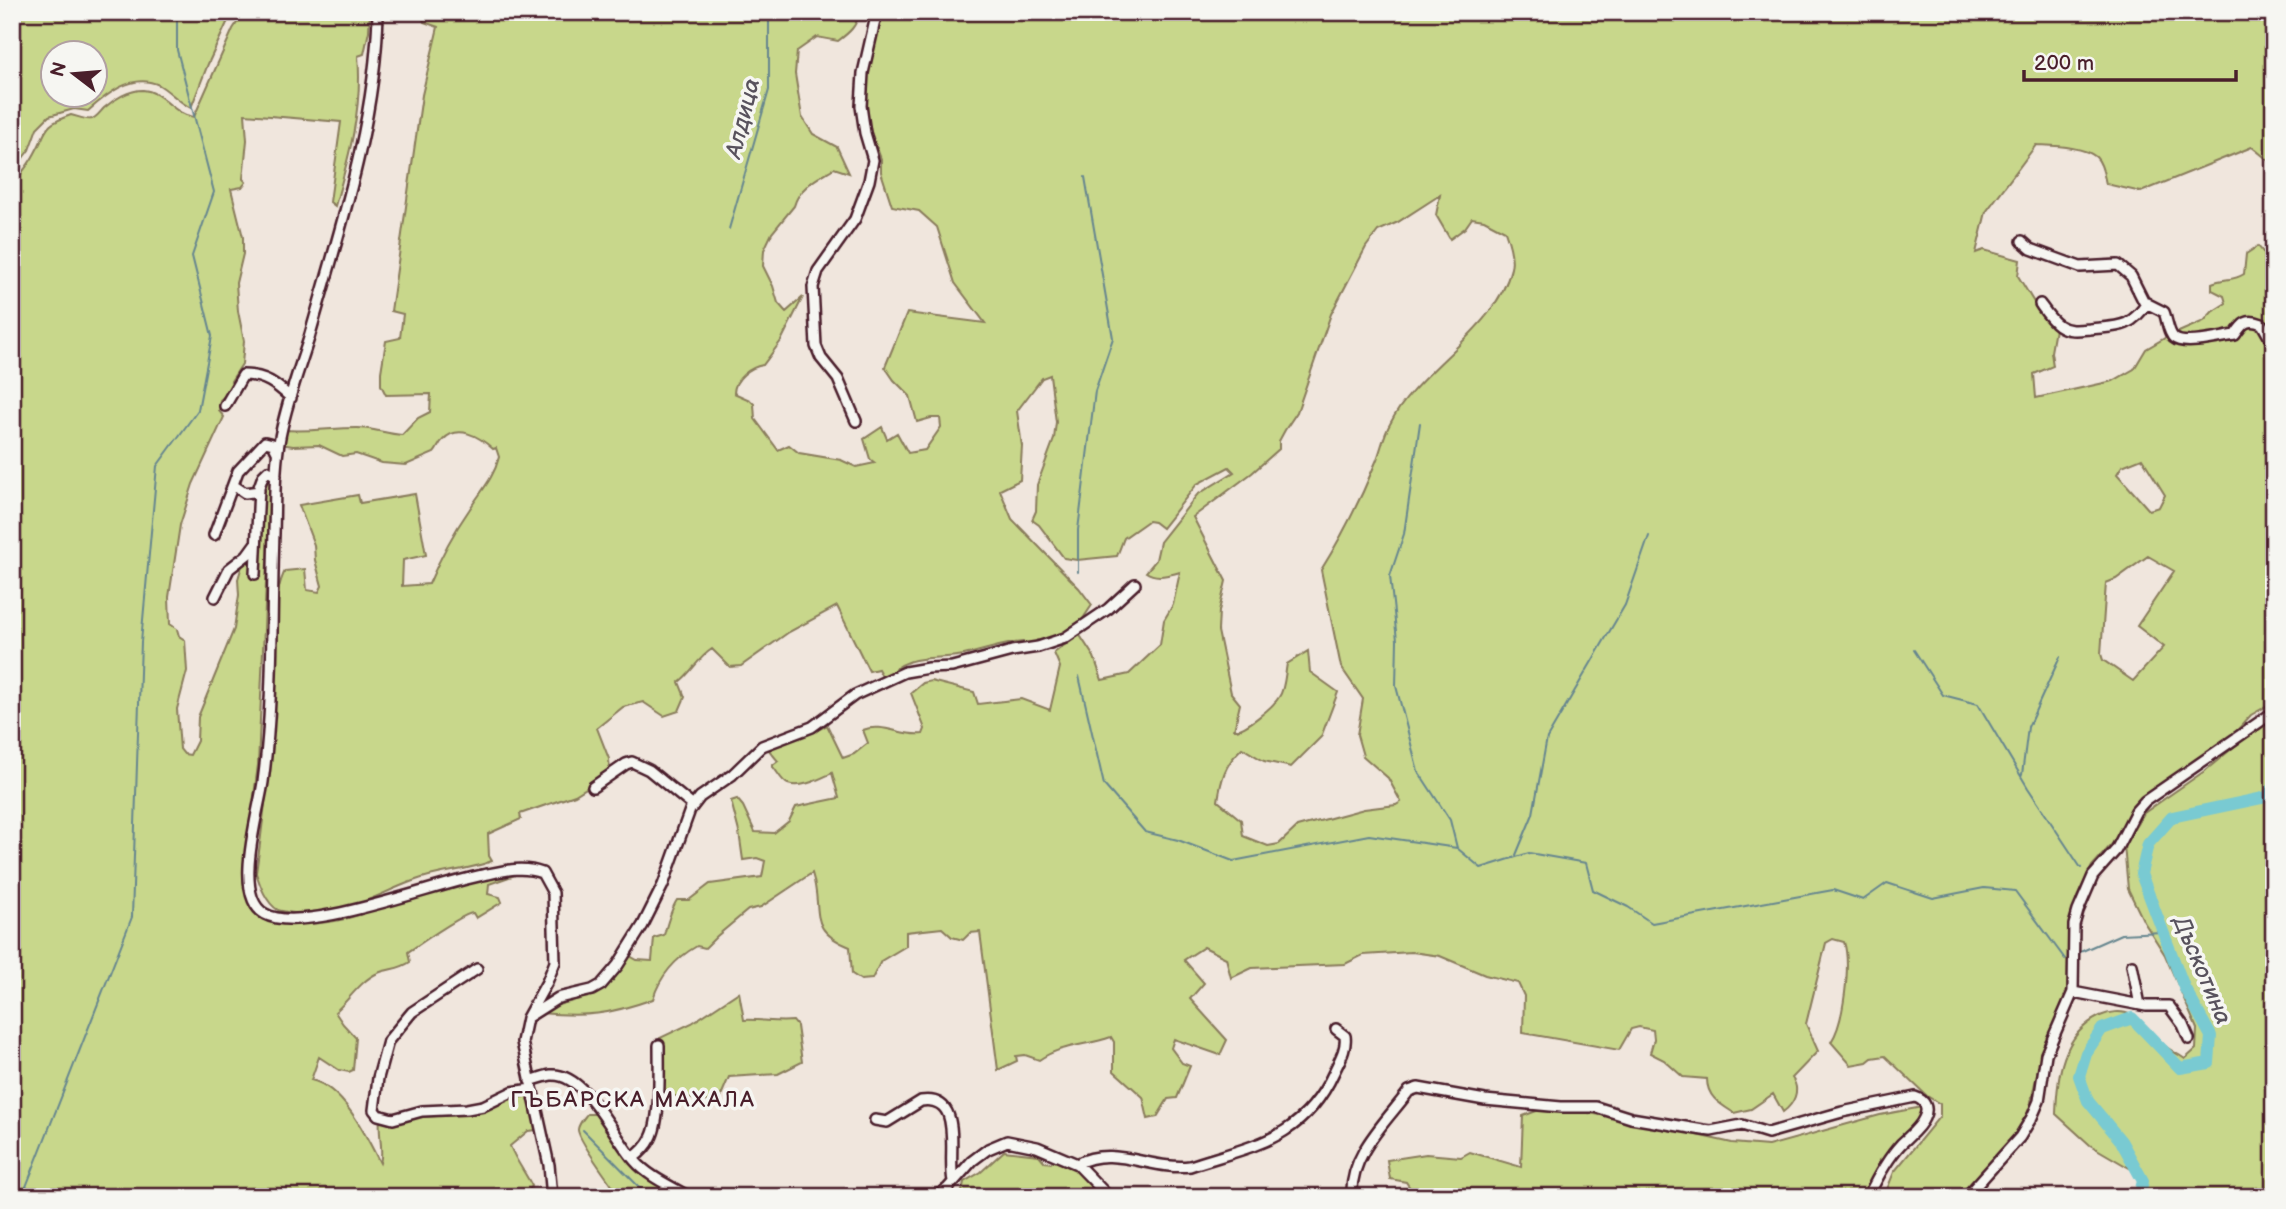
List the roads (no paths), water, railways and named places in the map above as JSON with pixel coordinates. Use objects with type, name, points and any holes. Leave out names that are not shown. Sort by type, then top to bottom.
[{"type":"street","points":[[378,12],[375,59],[353,183],[279,440],[270,679],[263,780],[248,882],[255,906],[262,914],[277,919],[308,920],[464,878],[516,869],[542,873],[553,893],[555,962],[527,1018],[522,1042],[549,1165],[552,1197]]},
{"type":"street","points":[[856,421],[838,379],[821,358],[816,345],[813,287],[818,271],[855,219],[869,181],[873,160],[861,106],[863,72],[877,12]]},
{"type":"street","points":[[2022,241],[2031,249],[2080,267],[2118,265],[2127,271],[2141,299],[2162,310],[2172,335],[2177,340],[2188,342],[2235,335],[2247,321],[2262,324],[2274,345]]},
{"type":"street","points":[[2040,304],[2055,323],[2076,330],[2125,325],[2138,316],[2147,303]]},
{"type":"street","points":[[225,406],[243,375],[267,379],[291,398]]},
{"type":"street","points":[[214,535],[241,467],[268,442],[273,444],[278,453]]},
{"type":"street","points":[[256,574],[261,480],[268,471],[276,476]]},
{"type":"street","points":[[233,485],[246,493],[259,491]]},
{"type":"street","points":[[215,597],[229,569],[247,555],[256,542]]},
{"type":"street","points":[[527,1018],[558,998],[601,985],[618,965],[643,925],[663,885],[684,822],[693,806],[732,775],[762,746],[812,727],[855,695],[916,669],[952,667],[1065,638],[1104,612],[1135,584]]},
{"type":"street","points":[[1966,1197],[2020,1138],[2039,1101],[2046,1054],[2073,992],[2074,925],[2093,876],[2116,850],[2136,811],[2145,801],[2274,712]]},
{"type":"street","points":[[593,787],[626,764],[636,763],[649,770],[693,806]]},
{"type":"street","points":[[2132,965],[2140,1005]]},
{"type":"street","points":[[477,969],[412,1012],[388,1041],[378,1078],[374,1110],[379,1115],[393,1119],[422,1111],[467,1109],[483,1106],[551,1075],[566,1077],[588,1095],[646,1172],[689,1197]]},
{"type":"street","points":[[2073,992],[2140,1005],[2169,1006],[2183,1025],[2189,1039]]},
{"type":"street","points":[[1077,1164],[1086,1159],[1106,1157],[1182,1167],[1277,1137],[1307,1115],[1328,1085],[1346,1040],[1336,1029]]},
{"type":"street","points":[[633,1158],[645,1147],[654,1131],[659,1045]]},
{"type":"street","points":[[1352,1197],[1353,1173],[1362,1153],[1409,1091],[1418,1087],[1485,1100],[1596,1108],[1631,1118],[1703,1130],[1742,1125],[1768,1133],[1842,1112],[1919,1098],[1927,1109],[1923,1122],[1884,1166],[1868,1197]]},
{"type":"street","points":[[875,1120],[887,1122],[921,1101],[927,1100],[943,1106],[951,1118],[950,1154],[953,1181]]},
{"type":"street","points":[[936,1197],[948,1188],[972,1161],[988,1149],[1007,1141],[1037,1147],[1077,1164],[1108,1197]]},
{"type":"waterway","points":[[22,1197],[132,917],[141,642],[157,466],[198,410],[212,336],[192,256],[214,192],[177,50],[177,12]]},
{"type":"waterway","name":"Алдица","points":[[729,229],[769,90],[771,12]]},
{"type":"waterway","points":[[1078,572],[1078,530],[1095,391],[1113,338],[1085,177]]},
{"type":"waterway","points":[[1420,423],[1404,534],[1390,576],[1397,640],[1396,686],[1418,771],[1450,820],[1457,848]]},
{"type":"waterway","points":[[1516,855],[1533,814],[1547,738],[1625,605],[1649,536]]},
{"type":"waterway","points":[[1914,650],[1943,695],[1978,704],[2028,788],[2081,868]]},
{"type":"waterway","points":[[2022,775],[2028,727],[2060,657]]},
{"type":"waterway","points":[[1079,676],[1104,785],[1145,832],[1178,840],[1233,861],[1369,835],[1457,848],[1481,868],[1529,853],[1586,863],[1593,890],[1628,907],[1652,923],[1833,890],[1863,900],[1887,883],[1933,898],[1984,888],[2015,891],[2065,959]]},
{"type":"waterway","name":"Дъскотина","points":[[2139,1197],[2143,1181],[2121,1141],[2088,1101],[2079,1076],[2086,1053],[2102,1029],[2132,1018],[2180,1068],[2209,1063],[2211,1036],[2184,987],[2141,874],[2148,844],[2172,817],[2267,797],[2274,787]]},
{"type":"waterway","points":[[2078,953],[2121,934],[2162,932]]},
{"type":"waterway","points":[[583,1130],[652,1197]]},
{"type":"district","name":"ГЪБАРСКА МАХАЛА","points":[[633,1099]]}]
